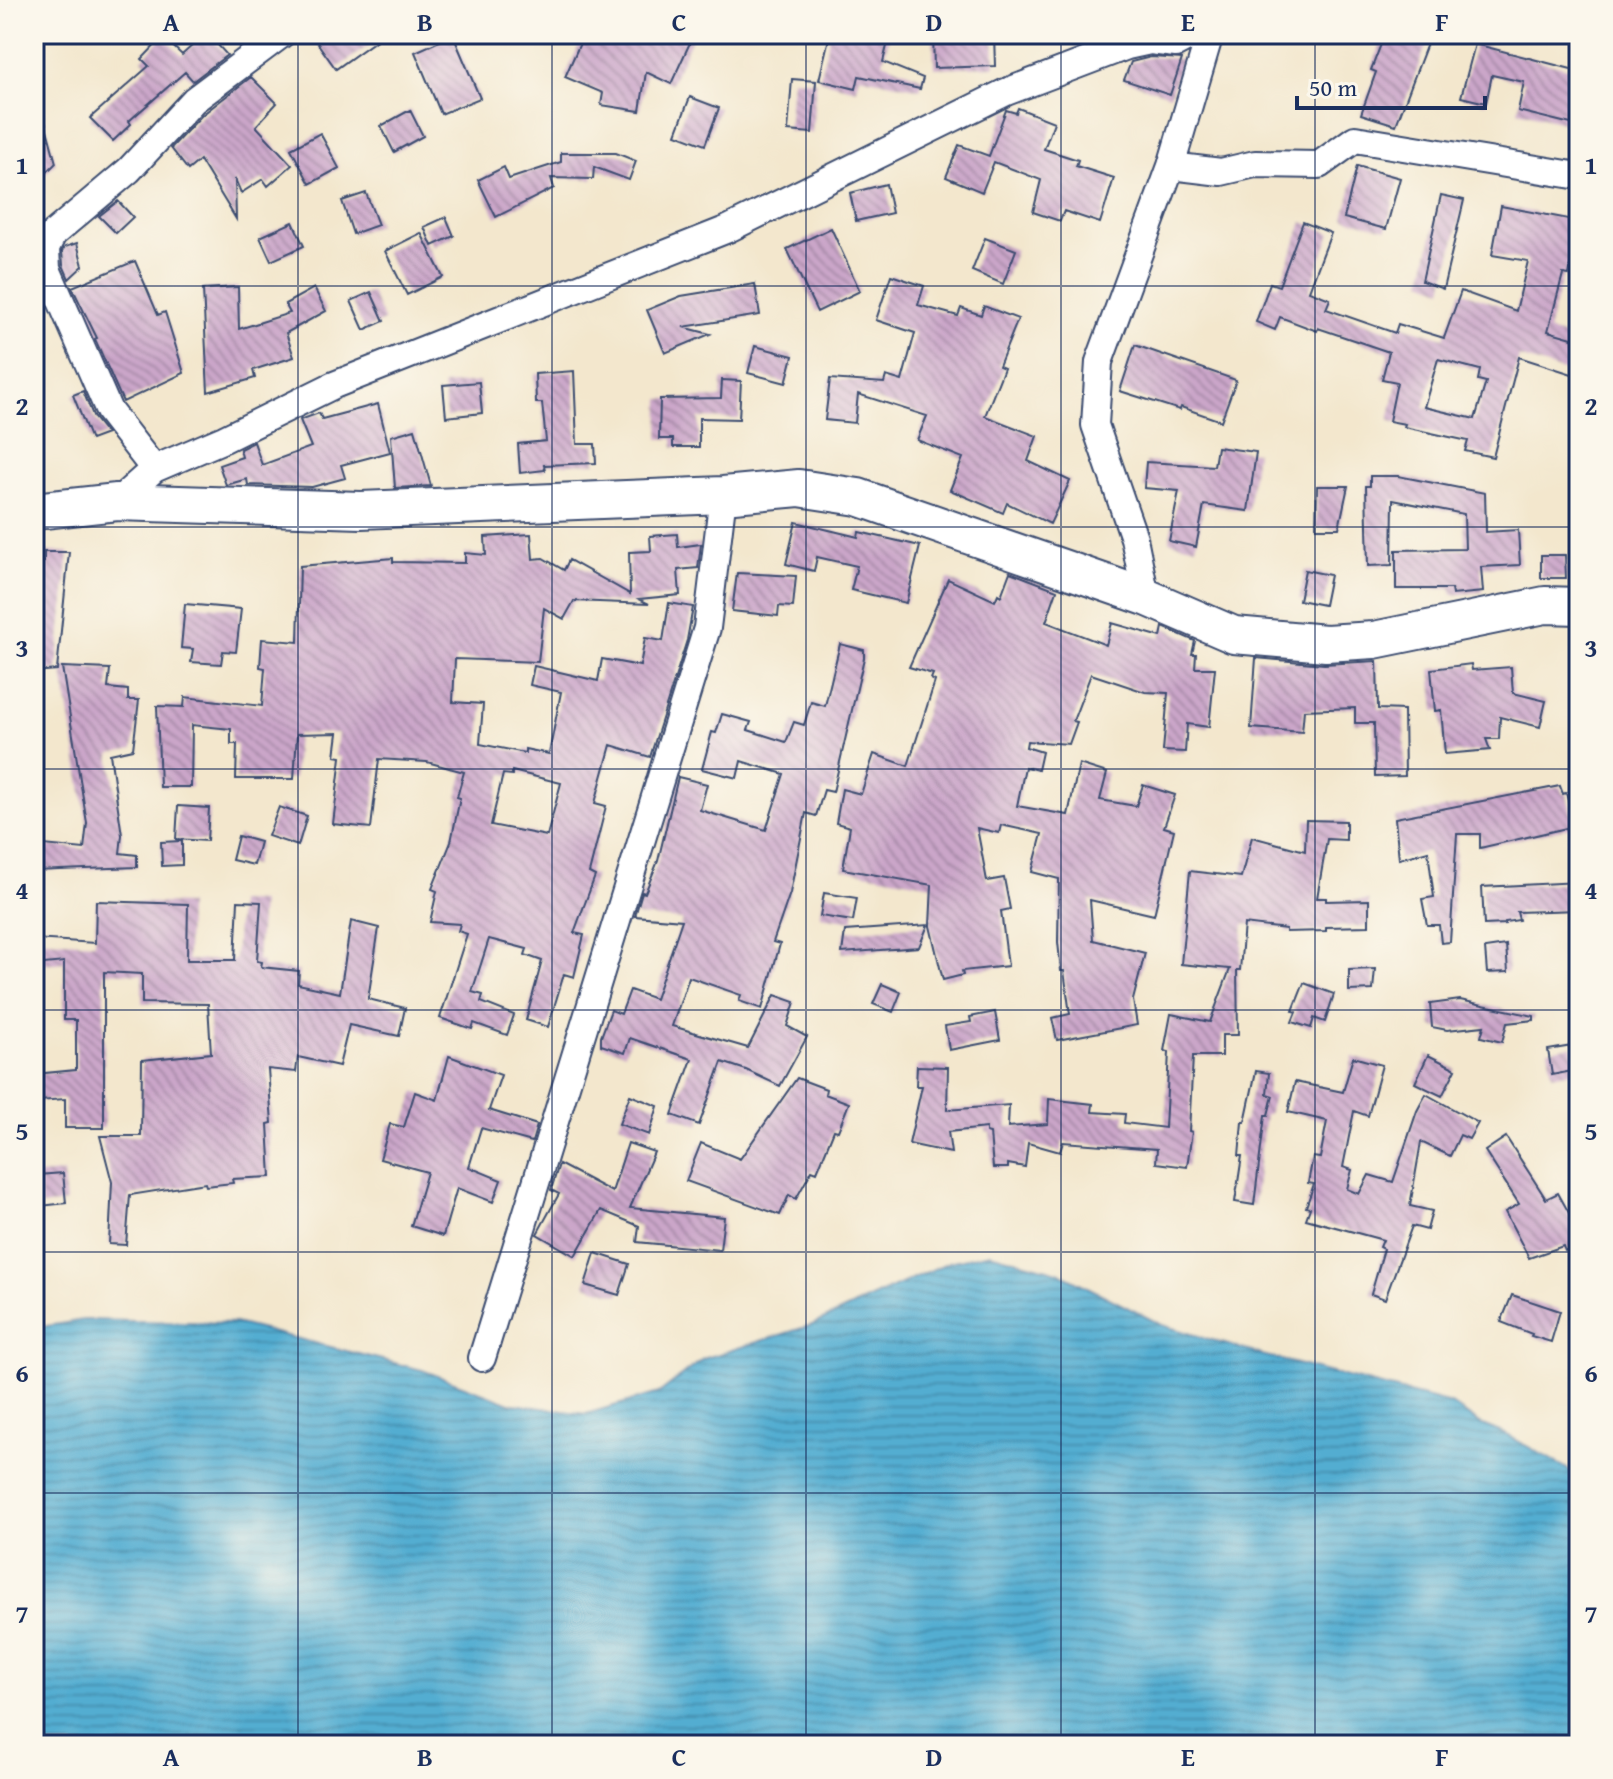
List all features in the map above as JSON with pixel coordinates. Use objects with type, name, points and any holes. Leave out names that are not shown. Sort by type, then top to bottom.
[{"type":"main road","points":[[34,511],[117,502],[361,510],[723,495],[799,488],[858,497],[1146,597],[1234,635],[1326,643],[1374,640],[1545,605],[1579,606]]},
{"type":"street","points":[[154,469],[109,411],[47,269],[46,248],[53,234],[129,170],[194,100],[282,34]]},
{"type":"street","points":[[117,502],[154,469],[224,439],[334,385],[728,229],[1006,92],[1127,46],[1150,41],[1176,44],[1195,34]]},
{"type":"street","points":[[1146,597],[1134,538],[1095,425],[1099,362],[1171,166],[1210,34]]},
{"type":"street","points":[[1171,166],[1221,172],[1255,164],[1319,165],[1355,139],[1579,176]]},
{"type":"street","points":[[482,1358],[707,628],[723,495]]},
{"type":"water","points":[[990,1253],[1058,1272],[1162,1325],[1258,1354],[1451,1404],[1480,1424],[1507,1435],[1566,1468],[1579,1479],[1579,1745],[34,1745],[34,1328],[84,1320],[235,1323],[422,1370],[513,1404],[586,1414],[659,1393],[703,1359],[812,1325],[949,1262]]},
{"type":"building","points":[[205,34],[227,55],[193,81],[185,72],[129,121],[131,124],[113,141],[90,118],[149,66],[142,59],[163,37],[182,55]]},
{"type":"building","points":[[311,34],[385,34],[336,69]]},
{"type":"building","points":[[584,34],[694,34],[671,84],[646,72],[640,111],[601,105],[603,93],[565,77]]},
{"type":"building","points":[[830,34],[890,34],[883,62],[923,78],[920,89],[859,76],[856,89],[819,80]]},
{"type":"building","points":[[933,34],[994,34],[995,66],[934,68]]},
{"type":"building","points":[[1385,34],[1409,34],[1428,41],[1396,125],[1361,114],[1376,72],[1371,70]]},
{"type":"building","points":[[453,35],[480,98],[441,114],[415,52]]},
{"type":"building","points":[[1475,44],[1579,71],[1579,126],[1518,111],[1524,82],[1492,75],[1486,103],[1461,97]]},
{"type":"building","points":[[1151,57],[1182,59],[1170,95],[1124,80],[1131,62]]},
{"type":"building","points":[[251,77],[277,103],[256,126],[292,165],[268,186],[263,179],[241,193],[235,179],[236,219],[200,160],[188,170],[171,148],[202,115]]},
{"type":"building","points":[[792,79],[816,81],[812,133],[788,131]]},
{"type":"building","points":[[690,97],[719,108],[705,145],[676,134]]},
{"type":"building","points":[[41,107],[56,163],[34,185],[34,108]]},
{"type":"building","points":[[1018,108],[1054,122],[1044,149],[1078,160],[1076,166],[1114,178],[1100,223],[1064,211],[1060,221],[1033,212],[1041,180],[994,162],[982,192],[946,177],[959,145],[989,156],[1006,110],[1016,113]]},
{"type":"building","points":[[410,110],[423,136],[394,152],[381,126]]},
{"type":"building","points":[[320,133],[339,168],[310,184],[291,149]]},
{"type":"building","points":[[561,153],[616,153],[636,161],[629,180],[594,167],[593,179],[551,178],[554,188],[496,217],[478,180],[504,167],[509,179],[561,162]]},
{"type":"building","points":[[1357,166],[1400,178],[1386,229],[1344,218]]},
{"type":"building","points":[[886,184],[892,213],[856,221],[850,193]]},
{"type":"building","points":[[366,193],[378,225],[353,234],[342,201]]},
{"type":"building","points":[[1441,195],[1464,200],[1443,289],[1422,281]]},
{"type":"building","points":[[118,201],[133,217],[116,233],[99,216]]},
{"type":"building","points":[[1501,206],[1579,221],[1569,275],[1563,274],[1548,331],[1579,340],[1579,362],[1575,375],[1519,357],[1493,457],[1465,451],[1468,441],[1389,421],[1397,382],[1382,379],[1389,352],[1280,317],[1275,330],[1256,322],[1270,283],[1279,286],[1303,222],[1331,233],[1309,291],[1330,299],[1326,309],[1395,333],[1398,324],[1444,338],[1461,291],[1516,311],[1528,261],[1492,255]],"holes":[[[1438,359],[1480,370],[1478,380],[1486,382],[1475,419],[1424,407]]]},
{"type":"building","points":[[446,217],[454,236],[432,246],[424,227]]},
{"type":"building","points":[[293,222],[304,246],[271,261],[260,237]]},
{"type":"building","points":[[831,228],[860,291],[817,312],[787,249]]},
{"type":"building","points":[[421,233],[443,277],[407,295],[385,251]]},
{"type":"building","points":[[985,238],[1016,250],[1003,284],[972,271]]},
{"type":"building","points":[[77,243],[83,266],[69,279],[63,265],[62,251]]},
{"type":"building","points":[[135,261],[158,315],[165,312],[184,373],[123,402],[72,287]]},
{"type":"building","points":[[891,275],[924,286],[918,305],[958,316],[961,308],[981,315],[984,306],[1018,319],[999,366],[1004,368],[985,416],[1037,436],[1028,461],[1070,481],[1050,524],[1007,503],[1003,513],[950,490],[963,458],[917,440],[927,416],[858,394],[855,423],[825,420],[830,379],[884,383],[886,376],[902,381],[915,333],[876,320]]},
{"type":"building","points":[[755,284],[760,315],[683,327],[710,334],[665,353],[647,310],[681,296]]},
{"type":"building","points":[[238,287],[239,329],[290,313],[285,304],[314,288],[326,311],[286,333],[294,357],[253,370],[255,378],[208,392],[203,289]]},
{"type":"building","points":[[371,292],[384,321],[364,330],[351,301]]},
{"type":"building","points":[[1135,345],[1236,380],[1221,421],[1120,391]]},
{"type":"building","points":[[755,346],[793,356],[786,383],[748,373]]},
{"type":"building","points":[[574,371],[577,444],[595,444],[596,463],[544,465],[545,470],[520,473],[518,444],[546,441],[542,403],[536,403],[535,374]]},
{"type":"building","points":[[722,380],[741,381],[739,419],[699,418],[699,447],[673,447],[673,439],[659,439],[660,399],[721,398]]},
{"type":"building","points":[[479,382],[482,413],[446,417],[443,385]]},
{"type":"building","points":[[83,391],[94,418],[107,434],[91,440],[73,395]]},
{"type":"building","points":[[378,404],[390,452],[341,465],[345,478],[312,487],[248,485],[247,479],[226,485],[219,465],[242,457],[240,449],[254,442],[262,465],[311,447],[300,420],[319,413],[322,419]]},
{"type":"building","points":[[415,429],[431,486],[395,488],[391,436]]},
{"type":"building","points":[[1217,447],[1256,452],[1248,511],[1204,505],[1196,547],[1169,541],[1179,491],[1144,488],[1146,462],[1214,466]]},
{"type":"building","points":[[1370,476],[1398,476],[1485,493],[1486,532],[1518,530],[1520,565],[1481,567],[1483,592],[1452,595],[1451,589],[1396,589],[1396,550],[1465,549],[1464,514],[1393,500],[1392,565],[1368,566],[1366,486],[1370,486]]},
{"type":"building","points":[[1317,486],[1348,486],[1339,528],[1316,528]]},
{"type":"building","points":[[796,522],[858,537],[859,532],[920,546],[906,603],[851,590],[857,566],[817,557],[814,571],[786,564]]},
{"type":"building","points":[[531,534],[533,559],[543,558],[564,570],[569,560],[630,594],[629,552],[651,551],[650,536],[677,534],[678,547],[701,544],[698,568],[678,570],[680,595],[639,599],[649,604],[574,601],[564,619],[544,608],[538,662],[455,659],[453,702],[483,704],[480,744],[525,753],[525,749],[549,754],[561,692],[530,685],[534,666],[598,681],[602,659],[640,666],[645,638],[663,641],[669,603],[693,607],[687,640],[650,757],[611,745],[595,803],[606,806],[589,873],[595,876],[574,933],[584,935],[574,977],[564,974],[548,1027],[526,1020],[542,961],[525,955],[527,949],[489,939],[472,992],[483,995],[481,1002],[514,1015],[507,1035],[474,1023],[472,1029],[440,1018],[467,934],[458,931],[460,924],[430,922],[437,891],[432,889],[451,842],[464,772],[427,762],[379,759],[371,828],[333,824],[341,757],[335,756],[338,733],[297,734],[294,779],[236,779],[237,744],[231,744],[231,729],[192,725],[191,787],[160,787],[157,706],[184,707],[185,697],[262,706],[265,668],[260,667],[262,639],[298,642],[300,566],[393,558],[393,562],[465,563],[465,553],[486,555],[485,537]],"holes":[[[512,771],[561,783],[547,836],[491,825],[503,774],[512,775]]]},
{"type":"building","points":[[44,552],[69,552],[57,670],[34,672],[34,561],[44,562]]},
{"type":"building","points":[[1541,555],[1565,555],[1566,578],[1541,578]]},
{"type":"building","points":[[1305,570],[1330,575],[1324,605],[1299,600]]},
{"type":"building","points":[[1010,572],[1057,590],[1046,622],[1106,645],[1112,623],[1161,637],[1163,627],[1195,641],[1192,654],[1196,654],[1195,668],[1215,668],[1209,727],[1187,724],[1185,752],[1163,751],[1168,693],[1145,692],[1091,674],[1073,721],[1077,722],[1069,744],[1027,741],[1026,747],[1042,752],[1038,770],[1025,767],[1017,806],[1068,815],[1079,764],[1107,773],[1100,800],[1136,806],[1143,785],[1175,795],[1164,827],[1174,830],[1154,915],[1090,900],[1093,940],[1145,953],[1133,1000],[1137,1025],[1057,1040],[1052,1018],[1070,1014],[1058,942],[1059,879],[1032,872],[1042,834],[1001,825],[999,833],[977,828],[987,881],[1004,878],[1010,909],[1001,911],[1008,966],[962,971],[963,975],[943,980],[930,926],[932,885],[843,869],[850,827],[836,823],[842,789],[861,794],[874,754],[908,766],[935,681],[931,679],[933,674],[909,667],[948,579],[995,601],[998,594],[1001,596]]},
{"type":"building","points":[[737,573],[796,576],[793,607],[779,606],[778,616],[732,611]]},
{"type":"building","points":[[185,604],[241,609],[236,652],[223,651],[221,664],[191,662],[193,649],[181,648]]},
{"type":"building","points":[[840,644],[864,650],[864,658],[833,792],[824,790],[816,816],[806,813],[790,893],[773,942],[780,944],[762,1009],[739,1001],[741,995],[689,977],[672,1026],[748,1048],[775,995],[795,1002],[787,1026],[807,1037],[780,1086],[722,1062],[699,1125],[672,1115],[692,1059],[630,1038],[625,1053],[601,1045],[611,1010],[621,1014],[630,990],[655,999],[682,920],[635,916],[642,892],[645,893],[658,861],[678,777],[707,784],[700,810],[766,830],[784,774],[741,761],[737,778],[702,769],[712,732],[716,733],[722,714],[751,722],[748,730],[786,742],[794,722],[804,725],[811,702],[825,706]]},
{"type":"building","points":[[1256,658],[1324,664],[1377,661],[1378,709],[1404,710],[1405,776],[1375,777],[1374,723],[1355,723],[1355,708],[1304,710],[1302,732],[1251,728]]},
{"type":"building","points":[[1471,664],[1472,670],[1511,667],[1513,693],[1546,701],[1540,727],[1500,717],[1499,739],[1486,739],[1490,750],[1445,754],[1441,710],[1435,711],[1431,669]]},
{"type":"building","points":[[62,667],[110,669],[108,688],[128,690],[128,700],[139,700],[133,749],[110,754],[122,835],[120,853],[137,855],[137,867],[34,871],[34,844],[84,849],[87,823]]},
{"type":"building","points":[[1560,786],[1563,794],[1566,793],[1575,826],[1480,848],[1480,834],[1457,834],[1450,942],[1441,943],[1439,925],[1427,925],[1422,899],[1434,897],[1428,851],[1399,859],[1395,818]]},
{"type":"building","points":[[178,806],[209,808],[207,841],[176,839]]},
{"type":"building","points":[[279,807],[307,816],[298,846],[268,836]]},
{"type":"building","points":[[1306,820],[1346,821],[1346,840],[1327,839],[1317,898],[1326,898],[1326,901],[1369,900],[1369,926],[1286,932],[1286,929],[1244,924],[1240,970],[1237,970],[1238,1035],[1222,1035],[1222,1056],[1193,1056],[1189,1131],[1192,1132],[1187,1167],[1156,1163],[1157,1149],[1063,1142],[1060,1152],[1028,1143],[1025,1167],[1008,1164],[1008,1168],[993,1168],[990,1133],[986,1132],[986,1128],[948,1132],[951,1153],[909,1144],[922,1086],[916,1086],[917,1066],[948,1067],[947,1110],[1009,1105],[1008,1127],[1048,1124],[1049,1099],[1093,1104],[1092,1112],[1125,1114],[1124,1123],[1165,1128],[1169,1052],[1164,1051],[1171,1014],[1210,1022],[1230,969],[1181,964],[1190,871],[1241,877],[1252,837],[1305,851]]},
{"type":"building","points":[[238,836],[260,842],[254,865],[232,860]]},
{"type":"building","points":[[182,841],[182,865],[162,866],[161,842]]},
{"type":"building","points":[[1579,882],[1579,910],[1517,912],[1519,920],[1484,925],[1482,887]]},
{"type":"building","points":[[824,893],[857,898],[853,921],[820,916]]},
{"type":"building","points":[[96,901],[188,904],[187,960],[235,960],[238,901],[261,902],[257,961],[262,962],[261,967],[299,971],[298,984],[340,993],[351,921],[379,928],[368,999],[405,1008],[399,1036],[349,1025],[339,1066],[298,1057],[296,1072],[268,1069],[272,1123],[268,1124],[271,1177],[232,1179],[233,1183],[206,1186],[205,1183],[130,1195],[126,1245],[109,1244],[112,1182],[100,1136],[141,1136],[142,1060],[211,1053],[208,1004],[142,1003],[142,974],[104,972],[104,1128],[65,1128],[65,1099],[38,1101],[35,1074],[76,1070],[76,1020],[64,1020],[64,962],[34,965],[34,939],[95,943]]},
{"type":"building","points":[[928,925],[919,947],[842,953],[845,931]]},
{"type":"building","points":[[1506,945],[1508,972],[1487,973],[1485,948]]},
{"type":"building","points":[[1375,969],[1373,990],[1349,991],[1349,970]]},
{"type":"building","points":[[1304,983],[1334,994],[1325,1022],[1314,1018],[1311,1028],[1292,1022]]},
{"type":"building","points":[[882,984],[901,992],[893,1012],[873,1004]]},
{"type":"building","points":[[1460,1000],[1534,1016],[1534,1020],[1507,1023],[1502,1042],[1481,1037],[1484,1026],[1447,1030],[1432,1027],[1430,1004]]},
{"type":"building","points":[[995,1012],[1000,1040],[949,1050],[945,1026],[971,1022],[970,1017]]},
{"type":"building","points":[[1572,1046],[1577,1070],[1552,1075],[1548,1050]]},
{"type":"building","points":[[1428,1055],[1456,1069],[1442,1096],[1415,1083]]},
{"type":"building","points":[[449,1056],[501,1075],[489,1110],[537,1125],[532,1142],[481,1128],[469,1167],[501,1180],[493,1202],[457,1188],[443,1236],[411,1226],[427,1172],[380,1159],[390,1124],[404,1127],[415,1092],[437,1100]]},
{"type":"building","points":[[1353,1057],[1382,1065],[1368,1116],[1354,1111],[1343,1167],[1352,1170],[1347,1189],[1359,1194],[1369,1175],[1393,1182],[1417,1111],[1426,1094],[1478,1123],[1469,1139],[1460,1135],[1450,1156],[1421,1142],[1410,1206],[1432,1211],[1427,1230],[1412,1226],[1385,1299],[1371,1294],[1384,1249],[1380,1247],[1383,1240],[1306,1219],[1310,1208],[1306,1207],[1314,1184],[1308,1183],[1313,1157],[1320,1158],[1327,1121],[1288,1112],[1295,1082],[1343,1092]]},
{"type":"building","points":[[1256,1071],[1269,1073],[1267,1094],[1273,1096],[1268,1115],[1265,1115],[1254,1205],[1235,1202],[1242,1156],[1239,1156],[1242,1122],[1245,1122]]},
{"type":"building","points":[[797,1078],[826,1089],[825,1094],[849,1103],[817,1172],[812,1170],[796,1199],[789,1195],[780,1215],[686,1181],[701,1143],[740,1159]]},
{"type":"building","points":[[630,1095],[658,1106],[649,1135],[619,1124]]},
{"type":"building","points":[[1506,1137],[1546,1199],[1558,1193],[1579,1231],[1579,1244],[1565,1251],[1563,1246],[1529,1258],[1505,1212],[1519,1204],[1485,1151]]},
{"type":"building","points":[[628,1143],[654,1152],[630,1208],[724,1217],[720,1250],[637,1242],[639,1226],[601,1210],[575,1256],[537,1234],[559,1194],[551,1190],[559,1164],[612,1192]]},
{"type":"building","points":[[63,1173],[66,1203],[41,1206],[38,1175]]},
{"type":"building","points":[[595,1253],[629,1264],[619,1295],[585,1285]]},
{"type":"building","points":[[1512,1295],[1560,1311],[1551,1342],[1501,1322]]}]
